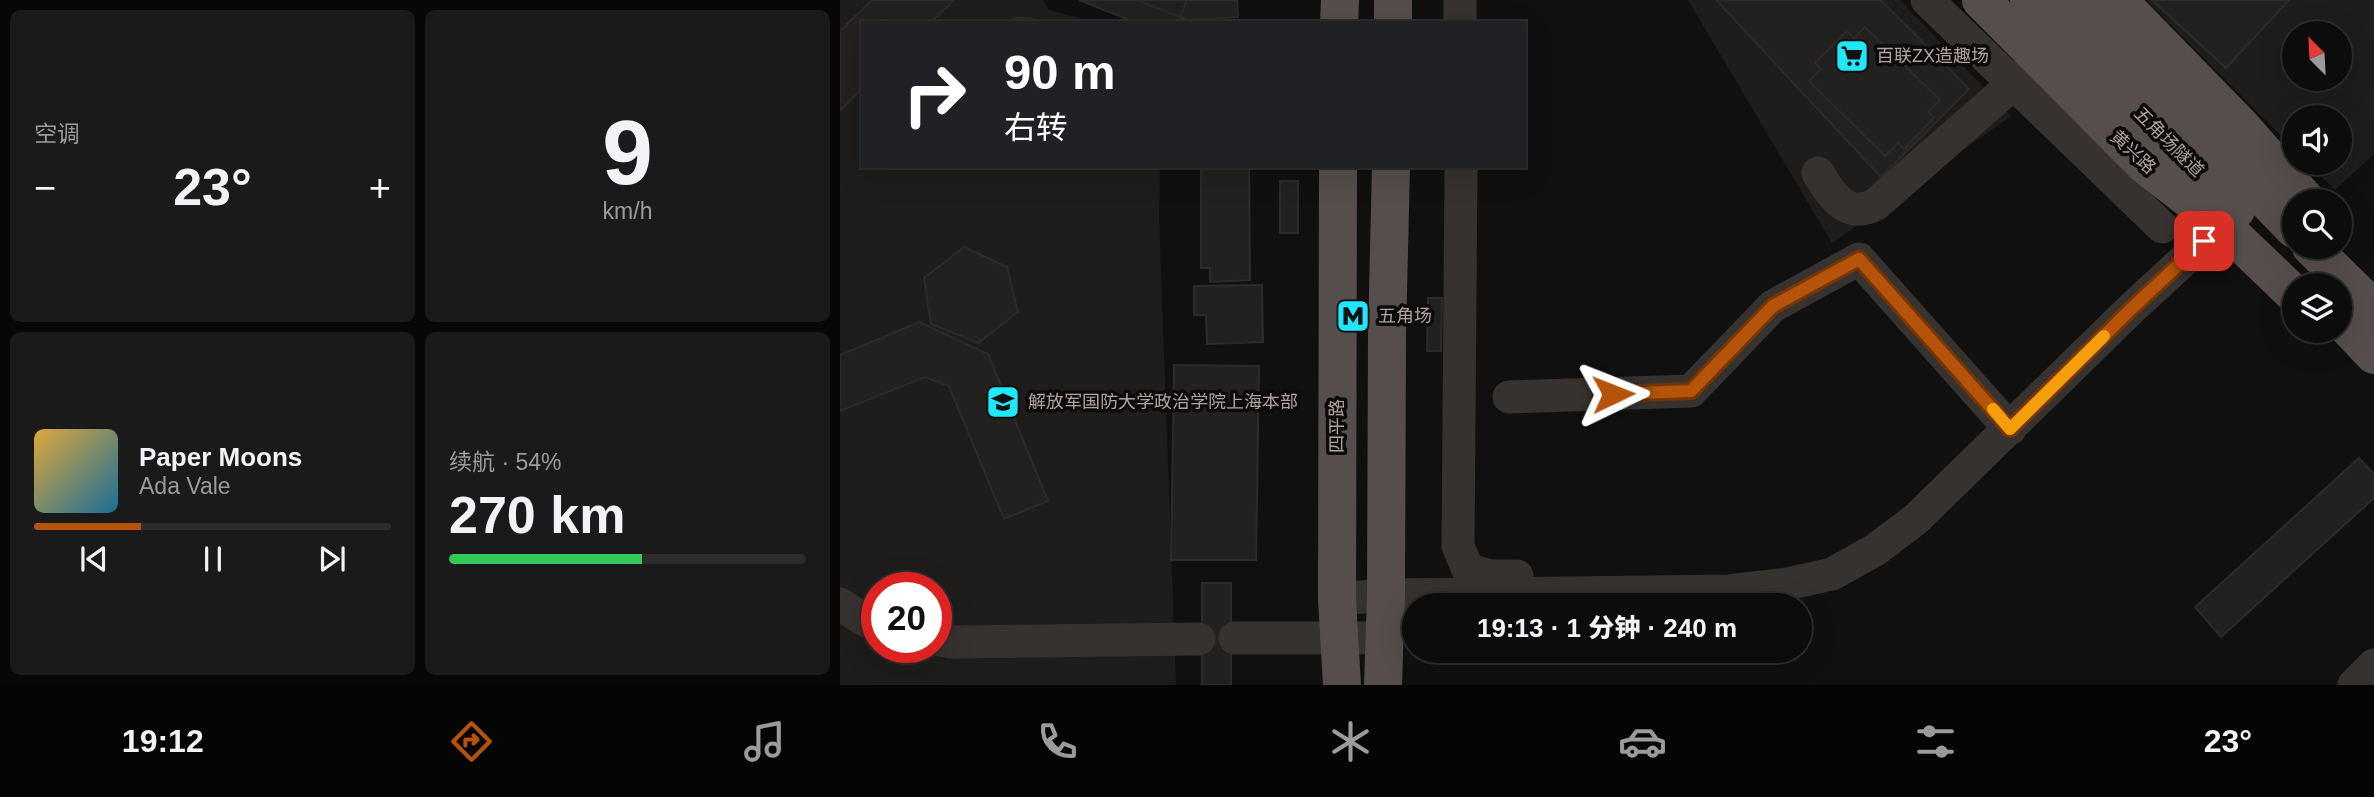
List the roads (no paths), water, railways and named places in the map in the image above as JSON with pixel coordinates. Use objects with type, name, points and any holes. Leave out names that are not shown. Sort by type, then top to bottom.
[{"type":"main road","points":[[1339,21],[1340,0]]},
{"type":"main road","points":[[1393,0],[1394,21]]},
{"type":"main road","name":"黄兴路","points":[[1981,0],[2027,72],[2222,225],[2282,282]]},
{"type":"main road","name":"五角场隧道","points":[[2029,0],[2296,273]]},
{"type":"main road","name":"五角场隧道","points":[[2072,0],[2282,217]]},
{"type":"main road","points":[[2118,0],[2241,126],[2296,189]]},
{"type":"main road","name":"四平路","points":[[1338,168],[1337,599],[1342,685]]},
{"type":"main road","points":[[1382,685],[1386,595],[1391,168]]},
{"type":"main road","points":[[2352,252],[2374,278]]},
{"type":"main road","points":[[2323,259],[2374,309]]},
{"type":"main road","points":[[2352,332],[2374,355]]},
{"type":"main road","points":[[2351,343],[2374,363]]},
{"type":"lane","points":[[1460,0],[1460,21]]},
{"type":"lane","points":[[1927,0],[2027,72],[2162,227]]},
{"type":"lane","points":[[1818,173],[1830,194],[1845,206],[1857,210],[1867,209],[2027,72]]},
{"type":"lane","points":[[1461,168],[1458,546],[1468,570],[1491,576],[1698,573]]},
{"type":"lane","points":[[1337,599],[1386,595],[1729,591],[1787,584],[1832,574],[1875,550],[1916,519],[2131,309],[2222,225]]},
{"type":"lane","points":[[1509,397],[1691,391],[1773,306],[1859,259],[2010,429]]},
{"type":"lane","points":[[840,604],[861,618]]},
{"type":"lane","points":[[1235,638],[1383,638]]},
{"type":"lane","points":[[952,642],[1199,639]]},
{"type":"lane","points":[[2354,685],[2374,665]]},
{"type":"place","name":"百联ZX造趣场","points":[[1852,56]]},
{"type":"place","name":"五角场","points":[[1353,316]]},
{"type":"place","name":"解放军国防大学政治学院上海本部","points":[[1003,402]]}]
